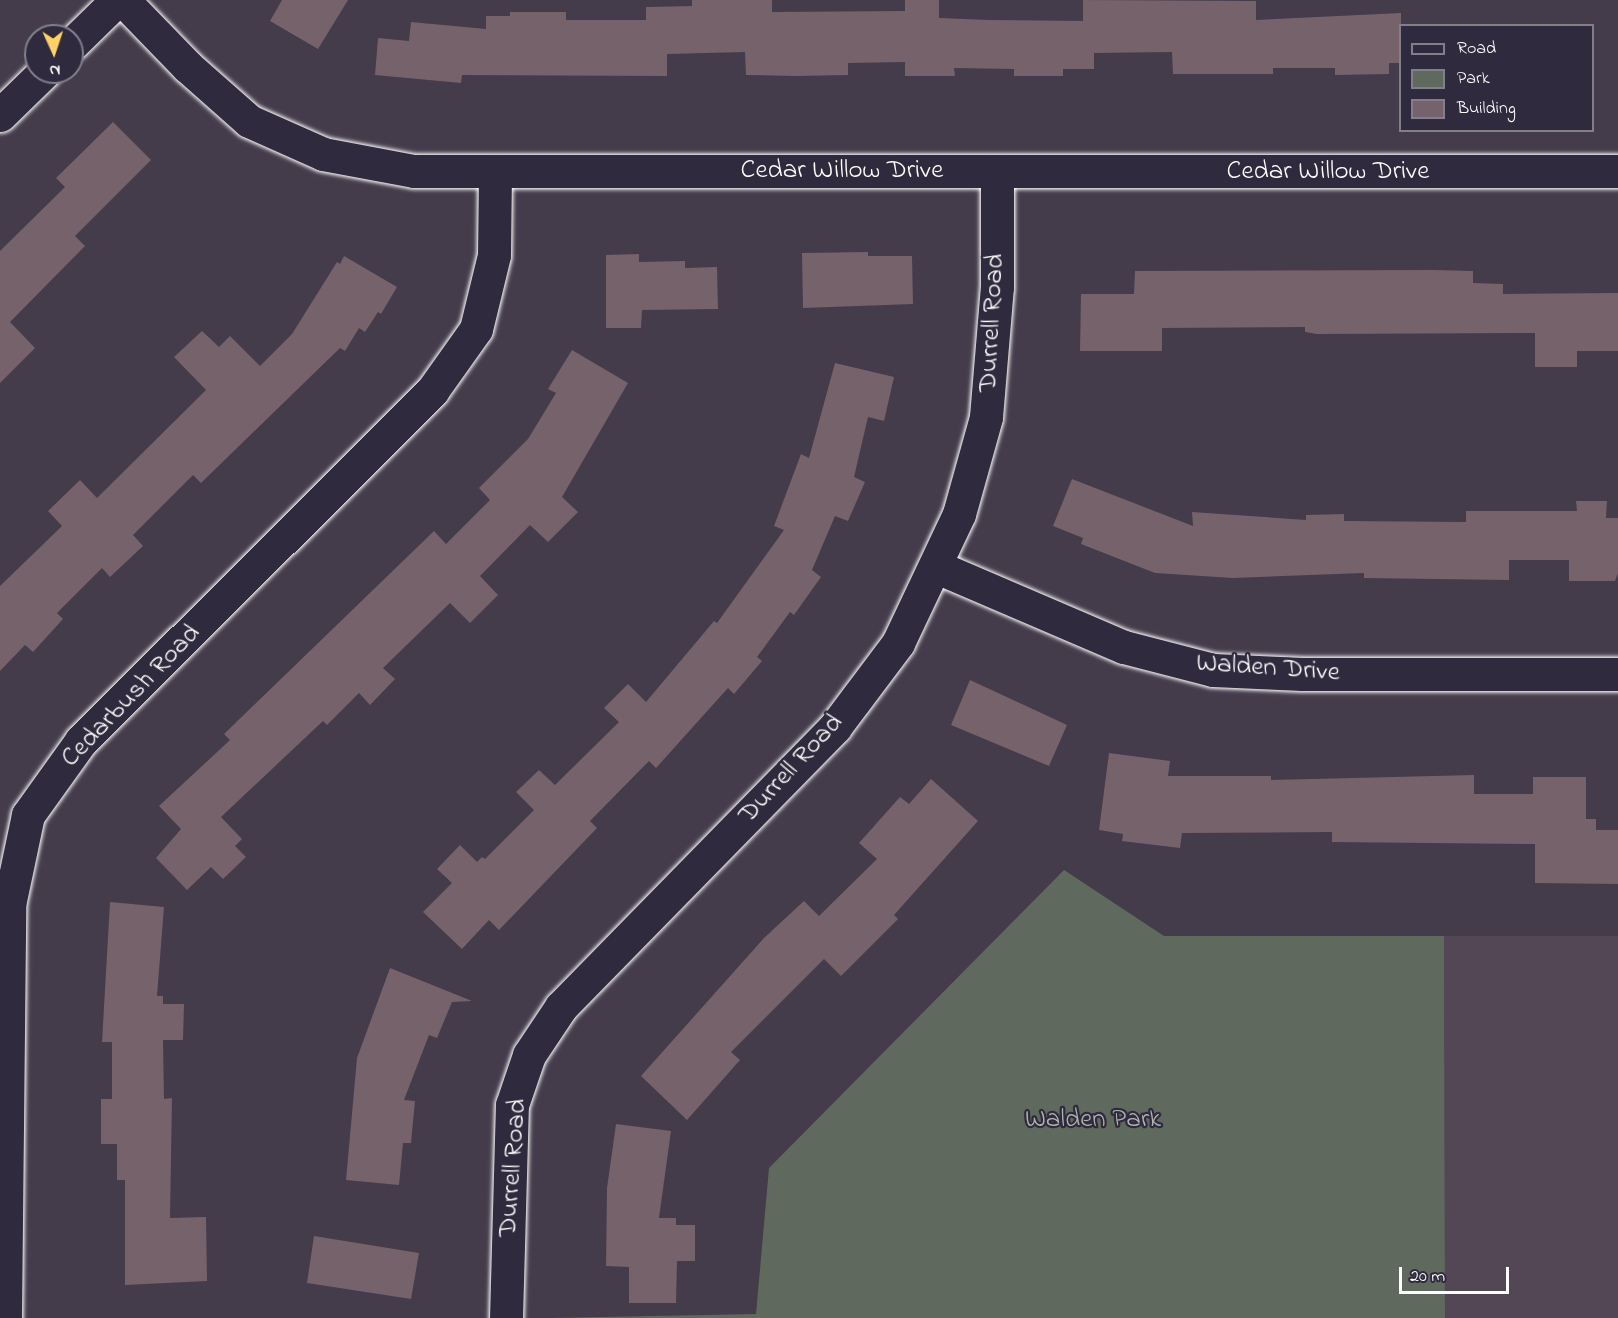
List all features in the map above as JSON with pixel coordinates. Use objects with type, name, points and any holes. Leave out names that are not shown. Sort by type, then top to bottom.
[{"type":"street","points":[[84,32],[117,0]]},
{"type":"street","name":"Cedar Willow Drive","points":[[123,0],[188,67],[249,121],[323,154],[414,171],[495,173],[1618,171]]},
{"type":"street","points":[[0,115],[32,84]]},
{"type":"street","name":"Durrell Road","points":[[506,1318],[512,1105],[529,1055],[561,1006],[835,727],[898,643],[937,567],[959,514],[986,417],[997,287],[997,172]]},
{"type":"street","name":"Cedarbush Road","points":[[5,1318],[9,905],[28,815],[81,741],[432,391],[476,329],[494,255],[495,173]]},
{"type":"street","name":"Walden Drive","points":[[937,567],[1124,647],[1213,670],[1302,674],[1618,674]]},
{"type":"shaded area","points":[[1444,936],[1618,936],[1618,1318],[1445,1318]]},
{"type":"green space","name":"Walden Park","points":[[1064,870],[1164,936],[1444,936],[1445,1318],[549,1318],[756,1314],[769,1168]]},
{"type":"building","points":[[282,0],[348,0],[318,49],[270,21]]},
{"type":"building","points":[[692,0],[772,0],[772,12],[905,11],[905,0],[939,0],[939,18],[1083,21],[1083,0],[1256,1],[1256,20],[1401,13],[1399,63],[1389,63],[1389,74],[1335,75],[1335,68],[1273,68],[1273,74],[1173,74],[1172,52],[1094,53],[1094,69],[1063,69],[1063,76],[1014,76],[1014,69],[954,68],[955,76],[905,76],[905,62],[848,63],[848,75],[796,76],[746,75],[745,52],[667,54],[667,76],[462,75],[461,83],[375,75],[378,38],[409,41],[411,22],[486,29],[486,16],[510,16],[510,12],[566,12],[566,20],[646,20],[646,7],[692,6]]},
{"type":"building","points":[[113,122],[151,160],[75,236],[85,246],[10,322],[35,348],[0,383],[0,251],[65,187],[56,178]]},
{"type":"building","points":[[868,252],[868,256],[912,256],[913,304],[803,308],[802,253]]},
{"type":"building","points":[[639,254],[639,262],[685,261],[685,268],[717,267],[718,309],[642,310],[641,328],[606,328],[606,255]]},
{"type":"building","points":[[344,256],[397,287],[381,314],[378,312],[365,332],[359,328],[345,351],[340,348],[201,483],[193,475],[133,535],[143,546],[110,577],[102,568],[57,613],[63,619],[33,652],[25,645],[0,671],[0,586],[62,526],[48,511],[80,480],[97,498],[206,390],[174,357],[202,331],[219,347],[230,336],[260,366],[292,334],[337,262],[340,264]]},
{"type":"building","points":[[1135,271],[1473,271],[1473,283],[1503,284],[1503,294],[1618,293],[1618,351],[1577,351],[1577,367],[1535,367],[1535,333],[1317,334],[1305,332],[1305,327],[1162,328],[1162,351],[1080,351],[1081,294],[1134,294]]},
{"type":"building","points":[[572,350],[628,383],[562,497],[578,512],[548,542],[530,525],[480,576],[498,595],[470,623],[450,603],[383,668],[395,679],[370,705],[359,693],[327,725],[323,721],[221,817],[242,839],[235,846],[246,857],[223,879],[211,867],[187,890],[156,858],[181,829],[159,806],[230,740],[224,734],[434,531],[446,544],[490,500],[479,488],[528,439],[556,393],[548,389]]},
{"type":"building","points":[[835,363],[894,377],[884,421],[868,417],[854,477],[865,482],[848,521],[835,516],[812,570],[821,577],[794,615],[790,612],[757,657],[762,661],[734,694],[728,688],[656,768],[649,761],[590,821],[597,828],[499,930],[489,920],[462,949],[423,912],[452,883],[437,869],[460,845],[477,862],[482,857],[485,859],[534,810],[516,792],[539,770],[555,785],[619,722],[604,708],[628,684],[646,702],[714,621],[717,623],[784,530],[774,526],[801,454],[809,458]]},
{"type":"building","points":[[1072,479],[1193,526],[1192,512],[1306,520],[1306,515],[1344,514],[1344,521],[1466,522],[1466,511],[1577,511],[1576,501],[1607,501],[1606,518],[1618,518],[1618,573],[1615,581],[1569,581],[1569,560],[1509,560],[1509,580],[1364,578],[1364,573],[1233,578],[1155,573],[1081,544],[1083,538],[1053,526]]},
{"type":"building","points":[[970,680],[1067,725],[1049,766],[951,725]]},
{"type":"building","points":[[1109,753],[1170,761],[1168,776],[1271,776],[1271,780],[1474,775],[1474,794],[1533,794],[1533,777],[1586,777],[1586,819],[1596,819],[1596,830],[1618,830],[1618,884],[1535,883],[1535,844],[1332,842],[1332,832],[1182,833],[1180,848],[1122,841],[1123,834],[1099,830]]},
{"type":"building","points":[[931,779],[978,821],[894,915],[898,919],[841,976],[824,959],[731,1052],[740,1060],[687,1120],[641,1076],[764,938],[804,901],[819,916],[877,859],[859,843],[900,797],[909,804]]},
{"type":"building","points":[[110,902],[164,907],[157,996],[163,996],[163,1004],[184,1004],[183,1040],[163,1040],[164,1099],[172,1098],[170,1218],[206,1217],[207,1281],[125,1285],[125,1180],[117,1180],[117,1144],[101,1144],[101,1099],[112,1099],[112,1042],[102,1042]]},
{"type":"building","points":[[390,968],[472,1001],[452,1002],[437,1038],[429,1035],[404,1100],[415,1101],[411,1143],[403,1143],[399,1185],[346,1180],[357,1058]]},
{"type":"building","points":[[616,1124],[671,1131],[659,1218],[676,1218],[676,1225],[695,1225],[695,1261],[677,1261],[676,1303],[629,1303],[629,1267],[606,1266],[607,1188]]},
{"type":"building","points":[[314,1236],[419,1253],[411,1299],[307,1283]]}]
